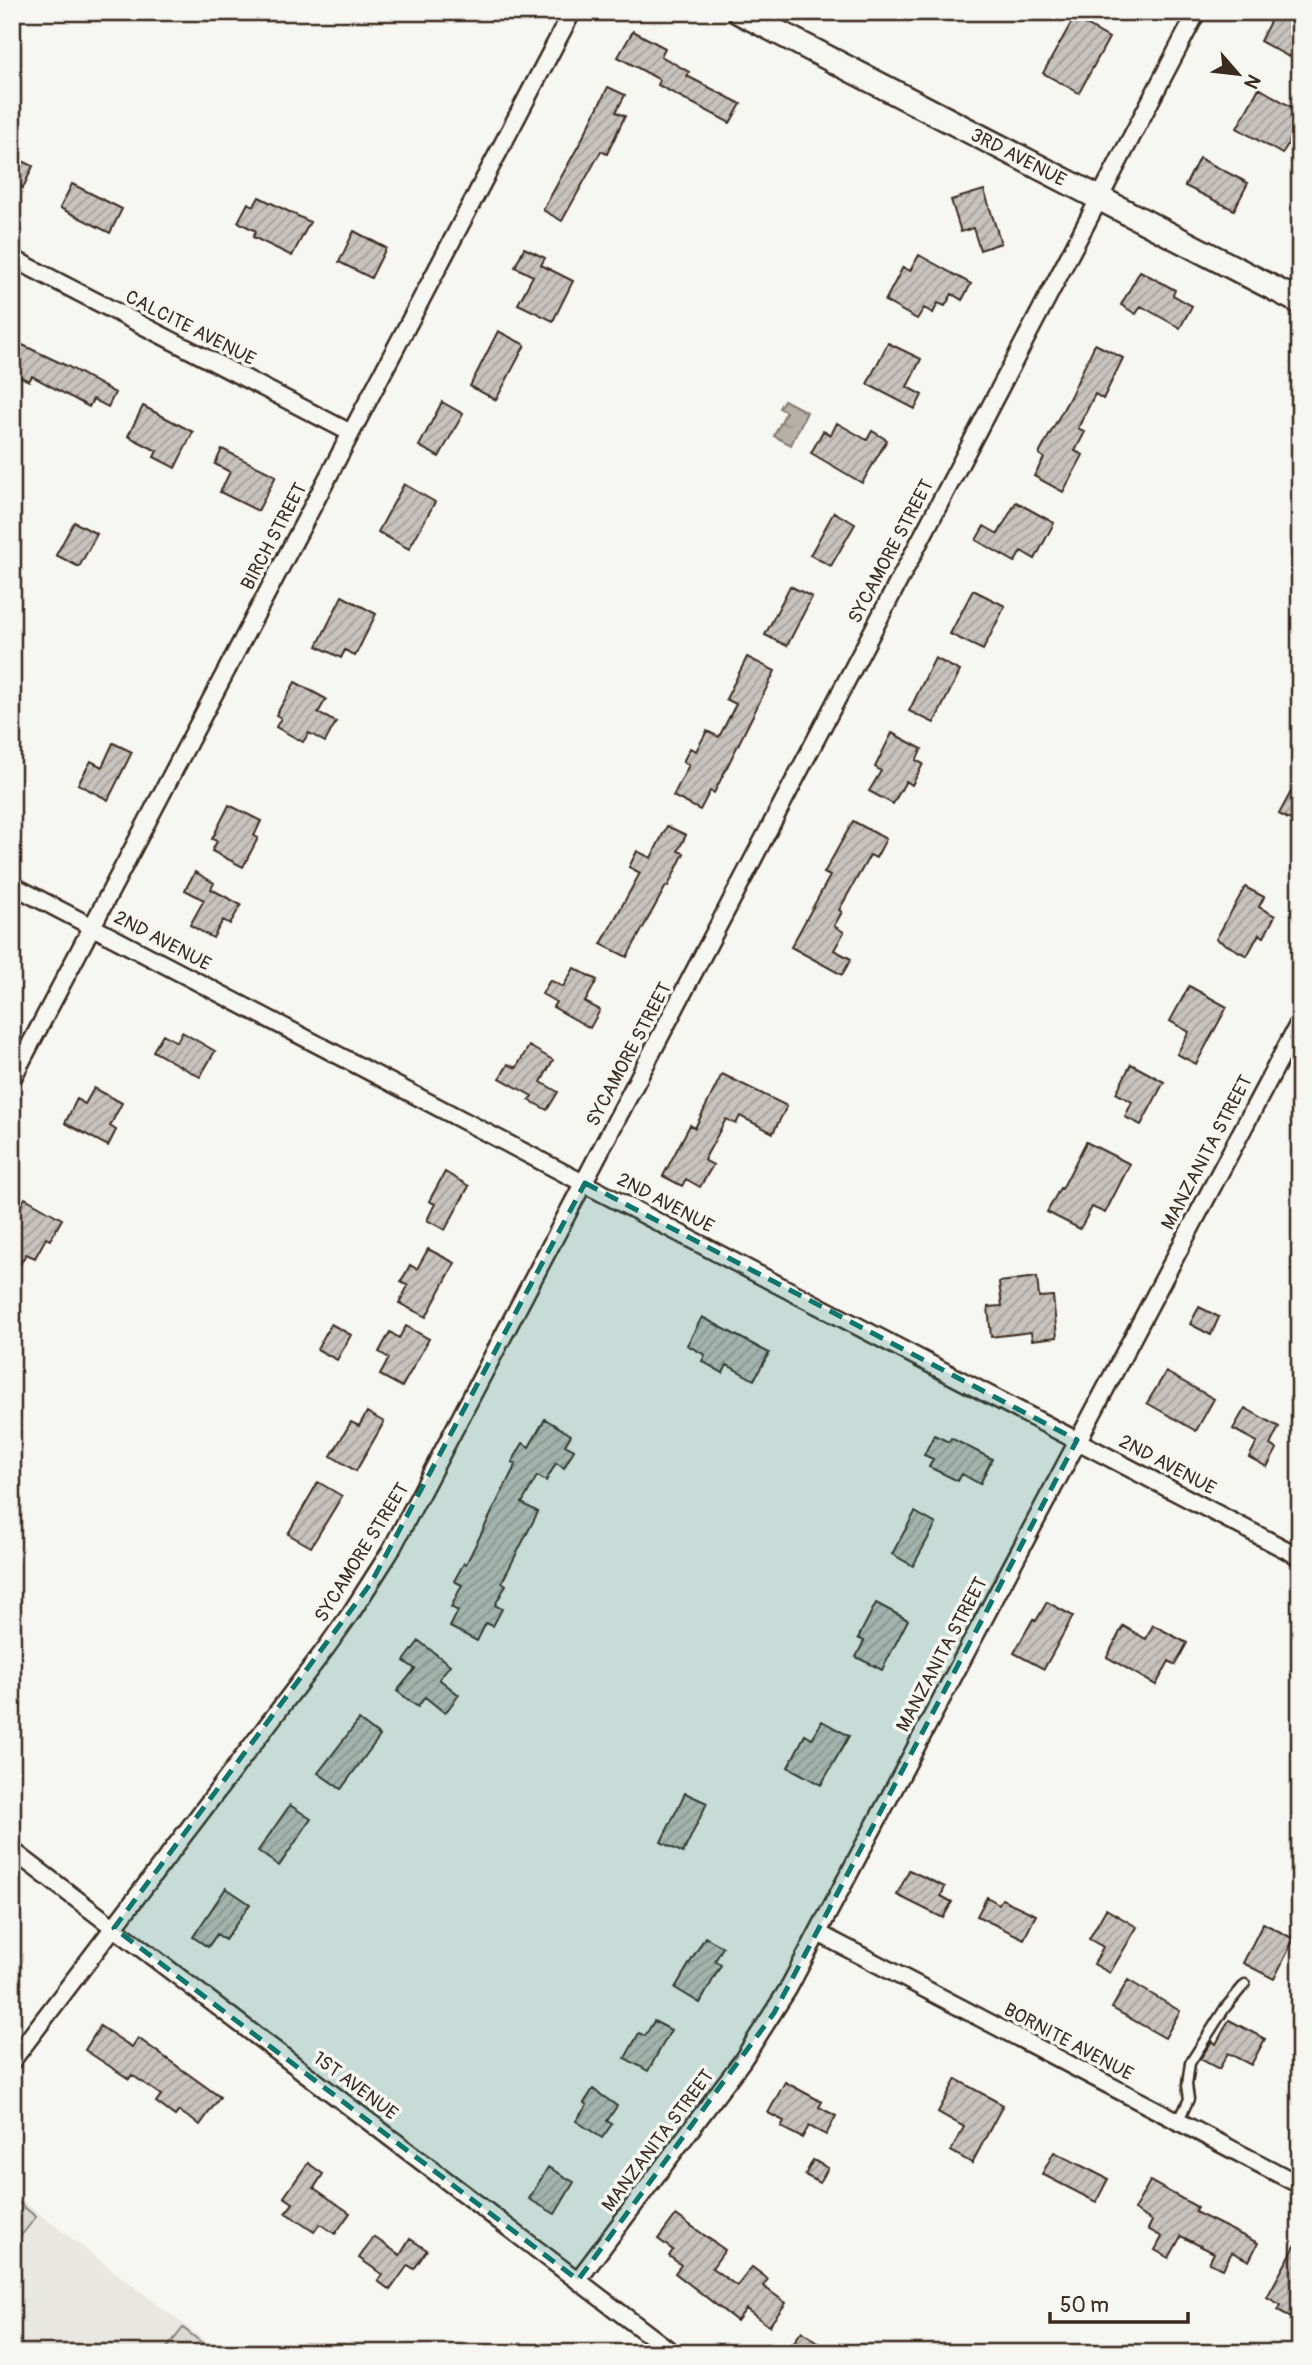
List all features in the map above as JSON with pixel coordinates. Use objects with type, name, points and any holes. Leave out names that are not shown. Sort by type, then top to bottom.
[{"type":"street","name":"BIRCH STREET","points":[[12,1079],[572,12]]},
{"type":"street","name":"3RD AVENUE","points":[[739,12],[1300,302]]},
{"type":"street","name":"SYCAMORE STREET","points":[[12,2061],[326,1648],[371,1583],[407,1521],[1197,12]]},
{"type":"street","name":"CALCITE AVENUE","points":[[12,258],[351,433]]},
{"type":"street","name":"2ND AVENUE","points":[[12,885],[1300,1557]]},
{"type":"street","name":"MANZANITA STREET","points":[[578,2280],[742,2061],[774,2013],[1300,1021]]},
{"type":"street","name":"1ST AVENUE","points":[[12,1850],[673,2353]]},
{"type":"street","name":"BORNITE AVENUE","points":[[818,1933],[1300,2185]]},
{"type":"lane","points":[[1178,2122],[1189,2099],[1187,2085],[1190,2063],[1225,2008],[1245,1984]]},
{"type":"highlighted area","points":[[585,1183],[1077,1440],[774,2013],[578,2280],[114,1928],[371,1583]]},
{"type":"shaded area","points":[[12,2193],[221,2353],[12,2353]]},
{"type":"shaded area","points":[[12,2197],[36,2217],[12,2247]]},
{"type":"shaded area","points":[[183,2328],[215,2353],[163,2353]]},
{"type":"water","points":[[784,400],[807,412],[791,445],[774,436],[786,412],[779,408]]},
{"type":"building","points":[[1275,12],[1300,12],[1300,36],[1289,57],[1260,41]]},
{"type":"building","points":[[1074,18],[1109,38],[1079,93],[1043,73]]},
{"type":"building","points":[[633,31],[665,48],[661,56],[689,72],[687,76],[741,104],[730,123],[658,85],[660,80],[618,57]]},
{"type":"building","points":[[608,87],[625,95],[616,112],[625,116],[607,154],[601,151],[562,221],[543,210]]},
{"type":"building","points":[[1259,88],[1300,112],[1300,124],[1282,154],[1237,128]]},
{"type":"building","points":[[12,156],[33,166],[23,188],[12,182]]},
{"type":"building","points":[[1199,158],[1248,183],[1234,210],[1185,186]]},
{"type":"building","points":[[72,184],[122,209],[110,233],[60,208]]},
{"type":"building","points":[[984,190],[1001,243],[980,250],[973,228],[961,232],[951,200]]},
{"type":"building","points":[[259,197],[310,222],[292,256],[253,237],[256,231],[238,222],[248,203],[254,206]]},
{"type":"building","points":[[354,231],[386,248],[371,278],[339,262]]},
{"type":"building","points":[[524,248],[545,258],[541,265],[573,281],[553,321],[518,304],[533,276],[515,267]]},
{"type":"building","points":[[919,255],[971,284],[962,300],[952,294],[945,306],[938,303],[933,313],[924,308],[917,319],[885,301],[903,267],[910,271]]},
{"type":"building","points":[[1140,271],[1175,290],[1173,295],[1192,306],[1180,328],[1141,306],[1136,314],[1121,305]]},
{"type":"building","points":[[498,331],[525,345],[496,400],[470,386]]},
{"type":"building","points":[[12,340],[115,393],[108,407],[93,399],[89,407],[32,376],[29,381],[12,373]]},
{"type":"building","points":[[888,343],[921,359],[907,387],[922,395],[915,409],[867,384]]},
{"type":"building","points":[[1095,344],[1123,358],[1103,399],[1095,394],[1078,428],[1085,432],[1075,451],[1083,455],[1063,492],[1034,476],[1044,458],[1039,454]]},
{"type":"building","points":[[442,402],[463,414],[439,457],[419,446]]},
{"type":"building","points":[[143,406],[193,432],[175,468],[154,457],[157,451],[128,436]]},
{"type":"building","points":[[837,423],[867,440],[872,431],[887,440],[862,483],[811,453],[823,431],[831,435]]},
{"type":"building","points":[[222,449],[276,476],[258,511],[220,492],[230,472],[215,464]]},
{"type":"building","points":[[404,484],[435,502],[409,549],[378,532]]},
{"type":"building","points":[[1016,502],[1054,523],[1035,559],[1021,551],[1015,562],[976,540],[984,526],[998,534]]},
{"type":"building","points":[[834,512],[855,524],[831,566],[810,555]]},
{"type":"building","points":[[74,522],[97,534],[79,567],[56,555]]},
{"type":"building","points":[[790,586],[812,597],[787,646],[765,635]]},
{"type":"building","points":[[973,590],[1005,606],[983,650],[950,634]]},
{"type":"building","points":[[342,596],[376,614],[355,656],[345,650],[341,658],[317,646]]},
{"type":"building","points":[[747,657],[775,671],[714,793],[710,791],[700,810],[673,796],[689,765],[683,762],[690,748],[696,751],[707,731],[719,737],[736,704],[726,699]]},
{"type":"building","points":[[935,658],[960,671],[934,723],[909,711]]},
{"type":"building","points":[[295,682],[326,699],[318,713],[336,722],[325,742],[309,733],[303,742],[276,727],[281,718],[276,715]]},
{"type":"building","points":[[892,733],[922,749],[916,760],[923,764],[912,785],[906,781],[893,804],[869,791],[881,771],[875,767]]},
{"type":"building","points":[[113,743],[132,752],[108,800],[78,784],[91,761],[102,767]]},
{"type":"building","points":[[1300,775],[1300,825],[1279,814]]},
{"type":"building","points":[[229,805],[261,821],[254,836],[258,838],[243,867],[212,851],[217,841],[212,839]]},
{"type":"building","points":[[853,821],[886,839],[876,858],[870,855],[839,910],[842,912],[834,926],[844,932],[834,950],[851,959],[842,975],[791,947],[830,876],[824,873]]},
{"type":"building","points":[[667,826],[686,835],[678,851],[684,853],[627,957],[601,944],[640,873],[629,867],[637,851],[651,858]]},
{"type":"building","points":[[195,872],[214,883],[211,889],[241,905],[230,924],[223,920],[213,938],[190,925],[204,900],[185,890]]},
{"type":"building","points":[[1245,887],[1264,897],[1259,907],[1275,916],[1264,937],[1259,934],[1247,956],[1216,939]]},
{"type":"building","points":[[574,968],[597,980],[585,1002],[600,1010],[590,1028],[553,1007],[556,1002],[542,994],[550,980],[563,987]]},
{"type":"building","points":[[1189,986],[1227,1007],[1196,1064],[1177,1054],[1189,1032],[1170,1021]]},
{"type":"building","points":[[182,1032],[215,1051],[200,1077],[153,1051],[163,1034],[177,1042]]},
{"type":"building","points":[[529,1046],[553,1060],[541,1082],[558,1092],[547,1110],[529,1100],[532,1096],[500,1078],[508,1064],[516,1068]]},
{"type":"building","points":[[1131,1064],[1164,1082],[1141,1125],[1125,1117],[1132,1102],[1116,1093]]},
{"type":"building","points":[[722,1074],[787,1106],[773,1133],[740,1116],[736,1124],[726,1119],[704,1160],[713,1165],[700,1187],[686,1179],[682,1186],[663,1176],[690,1125],[695,1128]]},
{"type":"building","points":[[94,1088],[122,1103],[110,1126],[116,1130],[108,1146],[65,1123],[77,1099],[85,1104]]},
{"type":"building","points":[[1086,1142],[1130,1164],[1105,1213],[1092,1207],[1080,1229],[1047,1212]]},
{"type":"building","points":[[445,1172],[469,1186],[445,1230],[427,1220],[435,1204],[429,1201]]},
{"type":"building","points":[[25,1198],[62,1219],[50,1240],[46,1238],[35,1258],[26,1254],[12,1278],[12,1239],[19,1227],[12,1221]]},
{"type":"building","points":[[428,1249],[455,1263],[426,1317],[399,1303],[408,1286],[401,1282],[410,1265],[417,1269]]},
{"type":"building","points":[[1037,1277],[1039,1297],[1053,1296],[1057,1337],[1032,1340],[1031,1332],[991,1337],[988,1307],[1002,1306],[999,1282]]},
{"type":"building","points":[[1199,1307],[1219,1317],[1211,1335],[1190,1324]]},
{"type":"building","points":[[702,1317],[769,1353],[754,1380],[727,1365],[723,1373],[702,1361],[705,1355],[687,1345]]},
{"type":"building","points":[[331,1324],[351,1335],[337,1360],[317,1349]]},
{"type":"building","points":[[406,1326],[429,1339],[402,1387],[380,1375],[389,1358],[379,1352],[390,1332],[399,1338]]},
{"type":"building","points":[[1166,1372],[1214,1399],[1196,1431],[1147,1403]]},
{"type":"building","points":[[1245,1408],[1279,1427],[1270,1445],[1277,1449],[1267,1467],[1249,1457],[1257,1442],[1233,1429]]},
{"type":"building","points":[[367,1412],[384,1422],[356,1471],[331,1456],[351,1422],[359,1426]]},
{"type":"building","points":[[545,1419],[571,1435],[565,1445],[574,1450],[564,1468],[556,1463],[546,1481],[537,1476],[522,1503],[538,1512],[502,1582],[506,1585],[495,1605],[502,1609],[493,1626],[486,1623],[477,1641],[450,1627],[458,1611],[451,1607],[462,1585],[454,1581],[464,1563],[466,1564],[516,1464],[512,1462],[523,1443],[529,1447]]},
{"type":"building","points":[[934,1435],[949,1442],[951,1438],[992,1459],[980,1484],[962,1474],[958,1481],[929,1467],[933,1459],[924,1455]]},
{"type":"building","points":[[318,1482],[342,1496],[311,1547],[288,1534]]},
{"type":"building","points":[[915,1512],[936,1524],[913,1566],[892,1554]]},
{"type":"building","points":[[1047,1602],[1073,1616],[1044,1669],[1014,1653],[1033,1619],[1036,1621]]},
{"type":"building","points":[[876,1603],[908,1620],[882,1670],[856,1657],[864,1641],[858,1638]]},
{"type":"building","points":[[1153,1625],[1187,1643],[1175,1665],[1169,1661],[1156,1685],[1107,1657],[1123,1626],[1146,1639]]},
{"type":"building","points":[[419,1641],[450,1665],[439,1679],[459,1695],[445,1713],[425,1697],[418,1707],[397,1691],[415,1669],[404,1661]]},
{"type":"building","points":[[359,1720],[380,1736],[341,1789],[318,1773]]},
{"type":"building","points":[[822,1721],[849,1736],[821,1785],[788,1767],[805,1735],[812,1739]]},
{"type":"building","points":[[685,1793],[707,1803],[683,1853],[661,1842]]},
{"type":"building","points":[[290,1805],[311,1819],[279,1866],[258,1851]]},
{"type":"building","points":[[909,1870],[945,1887],[941,1896],[952,1902],[943,1918],[897,1895]]},
{"type":"building","points":[[226,1888],[250,1904],[225,1940],[217,1934],[208,1947],[193,1937]]},
{"type":"building","points":[[987,1897],[999,1904],[1002,1899],[1036,1915],[1024,1939],[977,1916]]},
{"type":"building","points":[[1106,1909],[1137,1927],[1110,1973],[1094,1964],[1103,1947],[1089,1939]]},
{"type":"building","points":[[1263,1923],[1294,1939],[1274,1979],[1243,1963]]},
{"type":"building","points":[[705,1937],[723,1947],[715,1961],[721,1965],[700,2003],[675,1988]]},
{"type":"building","points":[[1128,1980],[1180,2011],[1165,2038],[1112,2008]]},
{"type":"building","points":[[1229,2020],[1265,2039],[1251,2065],[1228,2053],[1219,2069],[1200,2059],[1212,2041],[1216,2044]]},
{"type":"building","points":[[654,2021],[671,2030],[648,2071],[625,2058],[639,2033],[645,2036]]},
{"type":"building","points":[[100,2026],[132,2047],[138,2038],[220,2097],[200,2125],[179,2111],[175,2116],[156,2102],[161,2095],[132,2075],[129,2079],[85,2050]]},
{"type":"building","points":[[956,2079],[1003,2105],[972,2163],[951,2151],[964,2127],[938,2112]]},
{"type":"building","points":[[785,2082],[822,2102],[819,2107],[836,2116],[826,2135],[809,2126],[802,2138],[781,2127],[784,2121],[768,2113]]},
{"type":"building","points":[[593,2089],[617,2106],[607,2121],[612,2124],[602,2138],[576,2121],[587,2105],[584,2103]]},
{"type":"building","points":[[1054,2152],[1108,2179],[1096,2202],[1042,2174]]},
{"type":"building","points":[[813,2160],[828,2168],[820,2183],[805,2175]]},
{"type":"building","points":[[308,2163],[323,2174],[314,2188],[350,2213],[335,2234],[320,2224],[314,2232],[286,2213],[293,2203],[284,2197]]},
{"type":"building","points":[[548,2167],[574,2182],[555,2214],[529,2199]]},
{"type":"building","points":[[1150,2181],[1197,2207],[1195,2212],[1258,2243],[1249,2261],[1232,2252],[1223,2269],[1209,2263],[1214,2253],[1181,2236],[1169,2258],[1155,2250],[1162,2237],[1148,2229],[1152,2221],[1134,2210]]},
{"type":"building","points":[[676,2215],[725,2250],[712,2268],[737,2286],[752,2267],[768,2279],[763,2286],[786,2303],[769,2326],[746,2309],[737,2321],[675,2273],[681,2265],[669,2256],[673,2250],[658,2239]]},
{"type":"building","points":[[374,2237],[400,2255],[410,2239],[427,2250],[414,2269],[408,2265],[390,2290],[378,2281],[383,2275],[359,2258]]},
{"type":"building","points":[[1300,2237],[1300,2322],[1278,2310],[1281,2305],[1267,2297]]},
{"type":"building","points":[[802,2331],[832,2353],[786,2353]]}]
